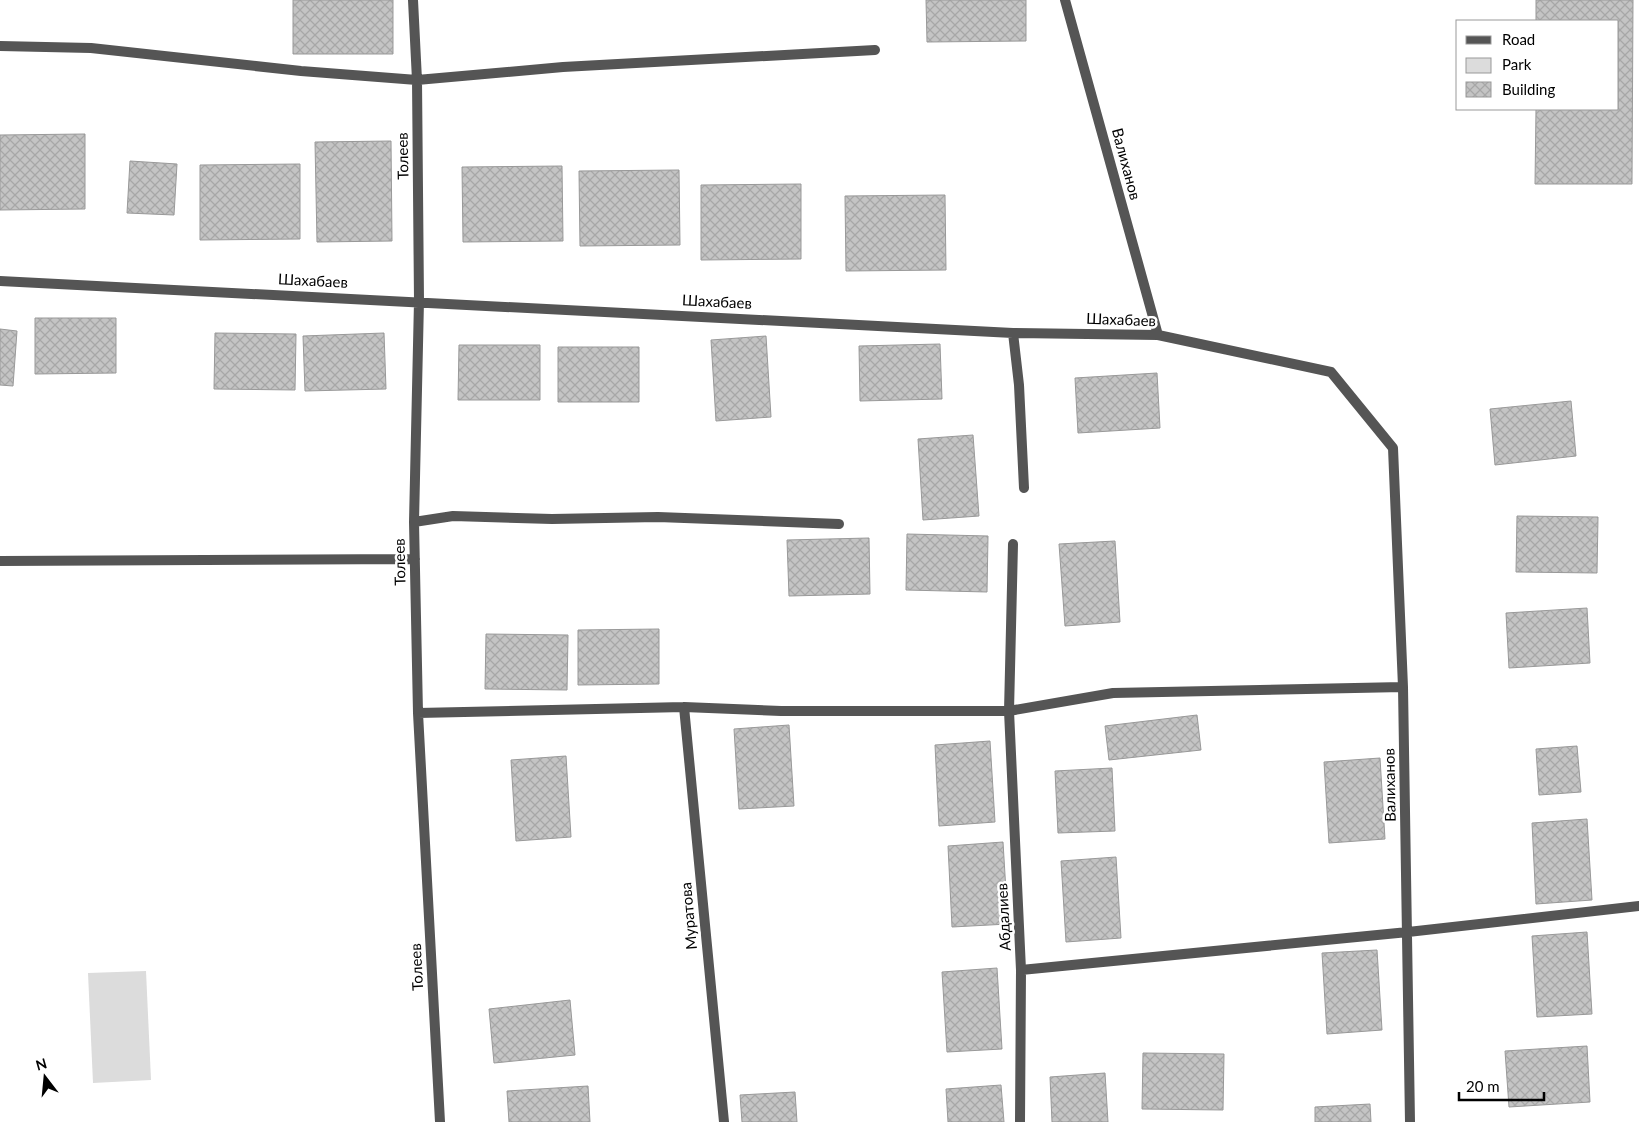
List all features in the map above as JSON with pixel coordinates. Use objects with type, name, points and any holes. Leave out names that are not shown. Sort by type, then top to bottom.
[{"type":"street","name":"Толеев","points":[[413,0],[417,80],[419,301],[414,522],[418,713],[440,1122]]},
{"type":"street","name":"Валиханов","points":[[1066,0],[1158,335]]},
{"type":"street","points":[[0,46],[90,48],[301,71],[417,80],[563,66],[875,50]]},
{"type":"street","name":"Шахабаев","points":[[0,281],[419,301],[1013,333],[1158,335],[1331,372],[1393,448]]},
{"type":"street","points":[[1013,333],[1019,385],[1024,488]]},
{"type":"street","name":"Валиханов","points":[[1393,448],[1403,687],[1410,1122]]},
{"type":"street","points":[[414,522],[453,516],[552,519],[658,517],[839,524]]},
{"type":"street","name":"Абдалиев","points":[[1013,544],[1009,711],[1021,970],[1020,1122]]},
{"type":"street","points":[[0,561],[415,559]]},
{"type":"street","points":[[418,713],[684,707],[781,711],[1009,711],[1114,693],[1403,687]]},
{"type":"street","name":"Муратова","points":[[684,707],[724,1122]]},
{"type":"street","points":[[1021,970],[1408,932],[1639,906]]},
{"type":"green space","points":[[146,971],[151,1080],[93,1083],[88,973]]},
{"type":"building","points":[[293,0],[393,0],[393,54],[293,54]]},
{"type":"building","points":[[926,0],[1026,0],[1026,41],[927,42]]},
{"type":"building","points":[[1536,0],[1633,0],[1632,184],[1535,184],[1536,110],[1619,110],[1619,20],[1536,20]]},
{"type":"building","points":[[85,134],[85,209],[0,210],[0,135]]},
{"type":"building","points":[[391,141],[392,241],[317,242],[315,142]]},
{"type":"building","points":[[130,161],[177,164],[174,215],[127,213]]},
{"type":"building","points":[[300,164],[300,239],[200,240],[200,165]]},
{"type":"building","points":[[562,166],[563,241],[463,242],[462,167]]},
{"type":"building","points":[[679,170],[680,245],[580,246],[579,171]]},
{"type":"building","points":[[801,184],[801,259],[701,260],[701,185]]},
{"type":"building","points":[[945,195],[946,270],[846,271],[845,196]]},
{"type":"building","points":[[35,318],[116,318],[116,373],[35,374]]},
{"type":"building","points":[[0,329],[17,331],[13,386],[0,385]]},
{"type":"building","points":[[215,333],[296,334],[295,390],[214,389]]},
{"type":"building","points":[[384,333],[386,389],[305,391],[303,336]]},
{"type":"building","points":[[766,336],[771,417],[716,421],[711,340]]},
{"type":"building","points":[[940,344],[942,399],[860,401],[859,346]]},
{"type":"building","points":[[459,345],[540,345],[540,400],[458,400]]},
{"type":"building","points":[[558,347],[639,347],[639,402],[558,402]]},
{"type":"building","points":[[1157,373],[1160,428],[1078,433],[1075,378]]},
{"type":"building","points":[[1571,401],[1576,456],[1495,465],[1490,409]]},
{"type":"building","points":[[973,435],[979,516],[923,520],[918,439]]},
{"type":"building","points":[[1517,516],[1598,517],[1597,573],[1516,572]]},
{"type":"building","points":[[907,534],[988,536],[987,592],[906,590]]},
{"type":"building","points":[[869,538],[870,594],[789,596],[787,540]]},
{"type":"building","points":[[1115,541],[1120,622],[1065,626],[1059,544]]},
{"type":"building","points":[[1587,608],[1590,663],[1509,668],[1506,613]]},
{"type":"building","points":[[659,629],[659,684],[578,685],[578,630]]},
{"type":"building","points":[[486,634],[568,635],[567,690],[485,689]]},
{"type":"building","points":[[1197,715],[1201,750],[1109,760],[1105,726]]},
{"type":"building","points":[[789,725],[794,806],[739,809],[734,729]]},
{"type":"building","points":[[990,741],[995,822],[939,826],[935,745]]},
{"type":"building","points":[[1577,746],[1581,792],[1539,795],[1536,749]]},
{"type":"building","points":[[566,756],[571,837],[516,841],[511,760]]},
{"type":"building","points":[[1380,758],[1385,839],[1329,843],[1324,762]]},
{"type":"building","points":[[1112,768],[1115,831],[1058,833],[1055,771]]},
{"type":"building","points":[[1587,819],[1592,900],[1536,904],[1532,823]]},
{"type":"building","points":[[1003,842],[1008,924],[952,927],[948,846]]},
{"type":"building","points":[[1116,857],[1121,938],[1066,942],[1061,861]]},
{"type":"building","points":[[1587,932],[1592,1014],[1537,1017],[1532,936]]},
{"type":"building","points":[[1377,950],[1382,1030],[1327,1034],[1322,953]]},
{"type":"building","points":[[997,968],[1002,1049],[947,1052],[942,972]]},
{"type":"building","points":[[570,1000],[575,1055],[494,1063],[489,1009]]},
{"type":"building","points":[[1587,1046],[1590,1102],[1509,1107],[1505,1051]]},
{"type":"building","points":[[1143,1053],[1224,1054],[1223,1110],[1142,1109]]},
{"type":"building","points":[[1105,1073],[1108,1122],[1052,1122],[1050,1077]]},
{"type":"building","points":[[1001,1085],[1004,1122],[948,1122],[946,1089]]},
{"type":"building","points":[[588,1086],[590,1122],[509,1122],[507,1091]]},
{"type":"building","points":[[795,1092],[797,1122],[742,1122],[740,1095]]},
{"type":"building","points":[[1370,1104],[1371,1122],[1315,1122],[1315,1107]]}]
